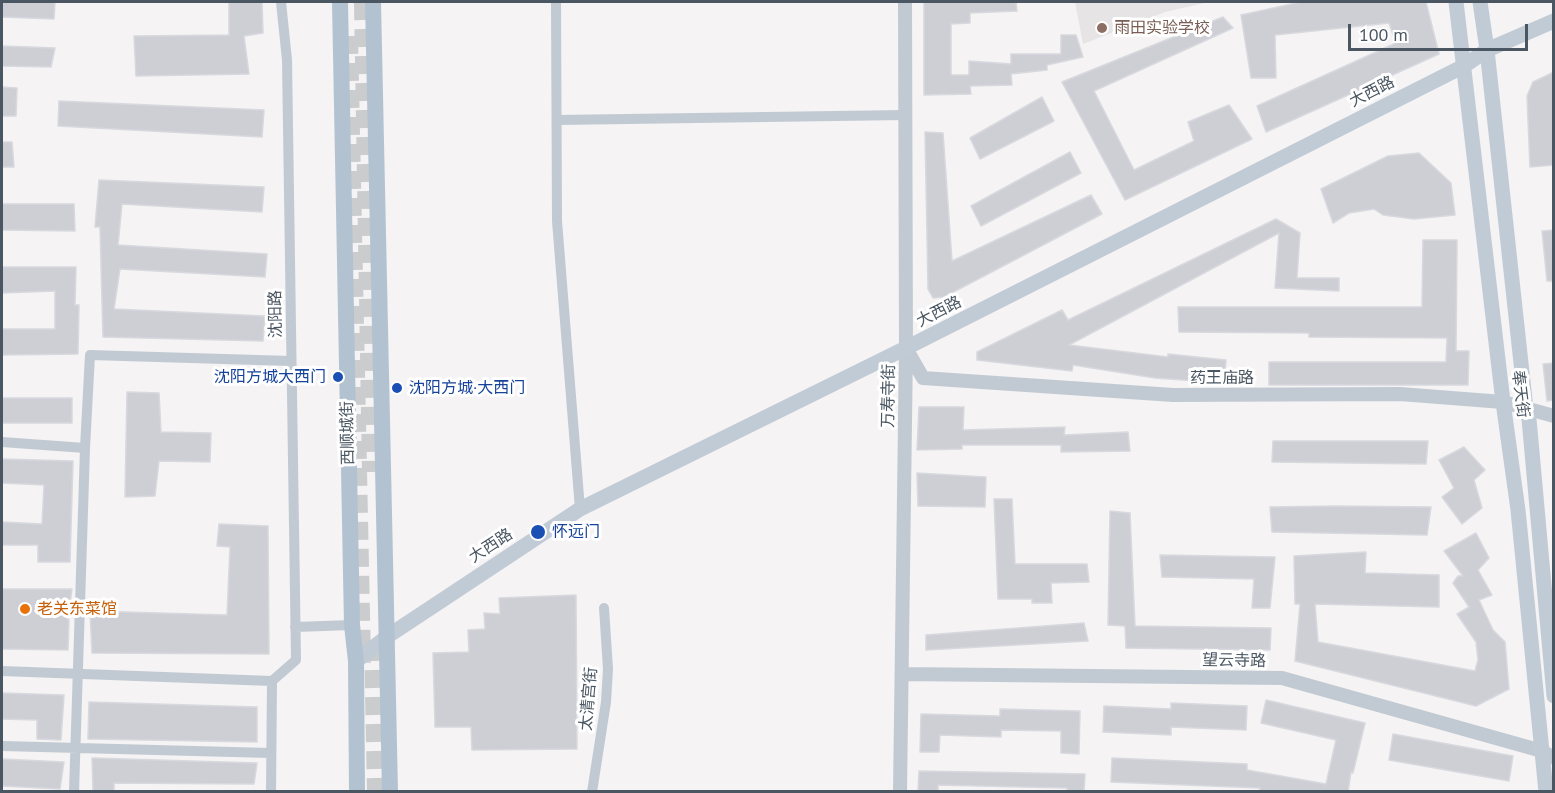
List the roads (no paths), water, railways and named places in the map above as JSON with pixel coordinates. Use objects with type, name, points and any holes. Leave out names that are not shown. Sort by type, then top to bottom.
[{"type":"main road","name":"西顺城街","points":[[340,2],[352,625],[356,661],[357,792]]},
{"type":"main road","name":"西顺城街","points":[[373,2],[390,792]]},
{"type":"main road","name":"奉天街","points":[[1456,2],[1503,402],[1548,754],[1546,792]]},
{"type":"main road","name":"奉天街","points":[[1480,2],[1526,409],[1529,419],[1554,696]]},
{"type":"main road","name":"大西路","points":[[356,661],[388,636],[580,509],[906,348],[1464,66],[1487,50],[1554,21]]},
{"type":"street","name":"沈阳路","points":[[272,681],[296,660],[287,60],[281,2]]},
{"type":"street","points":[[556,2],[558,221],[580,509]]},
{"type":"street","name":"万寿寺街","points":[[900,792],[906,348],[905,2]]},
{"type":"street","points":[[557,120],[905,115]]},
{"type":"street","name":"药王庙路","points":[[906,348],[923,378],[1173,395],[1400,394],[1503,402],[1554,416]]},
{"type":"street","points":[[74,792],[90,355],[291,361]]},
{"type":"street","points":[[2,442],[85,448]]},
{"type":"street","name":"太清宫街","points":[[592,792],[606,702],[608,669],[604,609]]},
{"type":"street","points":[[295,627],[352,625]]},
{"type":"street","points":[[2,671],[272,681],[271,792]]},
{"type":"street","name":"望云寺路","points":[[902,674],[1282,678],[1548,754]]},
{"type":"street","points":[[2,746],[271,753]]},
{"type":"tunnel","points":[[363,2],[371,472]]},
{"type":"tunnel","points":[[349,36],[362,663]]},
{"type":"tunnel","points":[[373,643],[376,792]]},
{"type":"place","name":"雨田实验学校","points":[[1102,28]]},
{"type":"place","name":"沈阳方城大西门","points":[[338,377]]},
{"type":"place","name":"沈阳方城·大西门","points":[[397,388]]},
{"type":"place","name":"怀远门","points":[[538,532]]},
{"type":"place","name":"老关东菜馆","points":[[25,609]]}]
